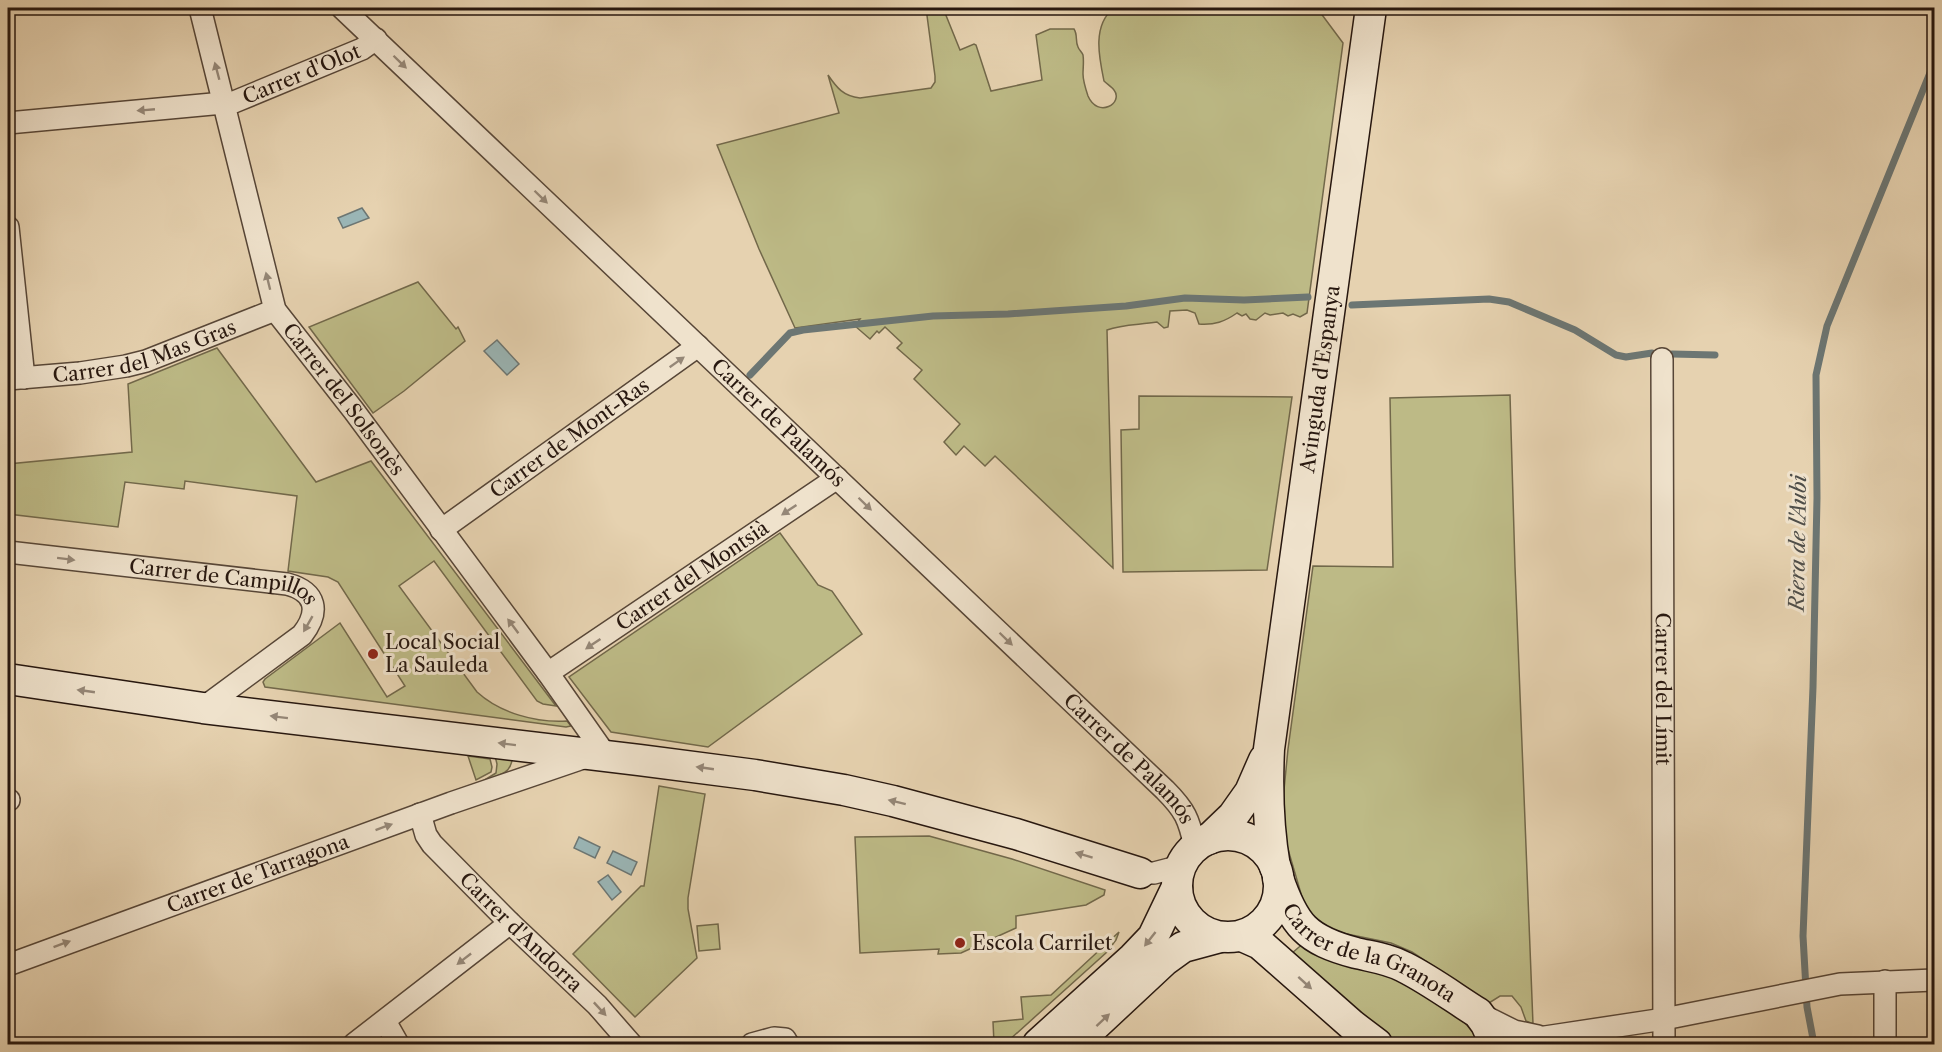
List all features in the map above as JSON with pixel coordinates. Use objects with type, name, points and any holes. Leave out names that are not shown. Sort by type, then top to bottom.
[{"type":"main road","name":"Avinguda d'Espanya","points":[[1277,873],[1269,834],[1267,790],[1269,749],[1371,8]]},
{"type":"main road","points":[[8,679],[203,708],[550,750],[602,749],[755,775],[893,801],[1016,834],[1140,873]]},
{"type":"main road","name":"Avinguda d'Espanya","points":[[1038,1044],[1153,937],[1190,860],[1233,816],[1250,792],[1269,749]]},
{"type":"main road","points":[[1075,1044],[1165,960],[1183,947],[1241,939],[1256,930],[1271,914],[1279,893],[1277,873],[1267,853],[1248,839],[1232,835],[1190,860],[1183,910],[1192,923],[1205,932],[1241,939],[1377,1044]]},
{"type":"main road","name":"Carrer de la Granota","points":[[1277,873],[1294,919],[1318,940],[1357,953],[1382,958],[1404,967],[1495,1035]]},
{"type":"street","name":"Carrer del Solsonès","points":[[200,8],[275,310],[354,411],[602,749]]},
{"type":"street","name":"Carrer de Palamós","points":[[342,8],[1183,808],[1192,832],[1190,860]]},
{"type":"street","name":"Carrer d'Olot","points":[[8,123],[234,102],[362,49],[376,39]]},
{"type":"street","points":[[8,227],[16,379]]},
{"type":"street","name":"Carrer del Mas Gras","points":[[16,379],[80,373],[146,361],[275,310]]},
{"type":"street","name":"Carrer de Mont-Ras","points":[[441,530],[698,346]]},
{"type":"street","name":"Carrer del Límit","points":[[1662,359],[1664,1044]]},
{"type":"street","name":"Carrer del Montsià","points":[[548,673],[837,478]]},
{"type":"street","name":"Carrer de Campillos","points":[[8,552],[286,585],[305,592],[311,600],[314,612],[310,625],[302,635],[203,708]]},
{"type":"street","name":"Carrer de Tarragona","points":[[8,964],[506,783],[588,757],[602,749]]},
{"type":"street","name":"Carrer de Tarragona","points":[[506,783],[541,767],[554,758],[550,750]]},
{"type":"street","name":"Carrer d'Andorra","points":[[420,814],[426,835],[432,844],[510,923],[597,1005],[631,1044]]},
{"type":"street","points":[[1140,873],[1154,873],[1190,860]]},
{"type":"street","points":[[354,1044],[510,923]]},
{"type":"street","points":[[1495,1035],[1545,1037],[1664,1020],[1840,984],[1935,980]]},
{"type":"street","points":[[1885,981],[1885,1044]]},
{"type":"street","points":[[386,1021],[398,1044]]},
{"type":"street","name":"Carrer de la Granota","points":[[1495,1035],[1514,1031],[1545,1037]]},
{"type":"street","points":[[752,1044],[780,1038],[788,1044]]},
{"type":"shaded area","points":[[926,8],[943,8],[960,50],[976,45],[991,91],[1042,80],[1036,35],[1050,29],[1074,29],[1078,48],[1083,55],[1083,77],[1088,96],[1092,103],[1103,108],[1113,104],[1116,100],[1113,89],[1104,81],[1099,52],[1102,23],[1114,8],[1317,8],[1343,43],[1307,313],[1300,317],[1293,314],[1288,316],[1283,313],[1270,315],[1265,313],[1256,320],[1250,319],[1246,314],[1242,316],[1237,313],[1219,322],[1199,324],[1195,313],[1187,310],[1170,311],[1168,327],[1164,328],[1157,322],[1107,330],[1113,568],[995,456],[985,466],[964,446],[956,455],[944,442],[960,424],[914,379],[922,370],[897,348],[902,343],[885,327],[879,333],[877,331],[870,339],[855,326],[860,319],[795,328],[759,249],[717,145],[839,113],[828,75],[841,91],[860,98],[931,88],[935,82],[935,76]]},
{"type":"shaded area","points":[[418,282],[456,329],[458,327],[465,341],[373,413],[309,327]]},
{"type":"shaded area","points":[[217,348],[316,482],[371,461],[556,706],[537,701],[434,561],[399,586],[477,692],[507,711],[543,720],[567,721],[571,726],[265,687],[263,682],[265,679],[340,623],[387,697],[405,686],[338,582],[328,577],[288,571],[297,496],[185,481],[184,489],[125,482],[118,527],[8,514],[8,464],[132,452],[128,384]]},
{"type":"shaded area","points":[[1510,395],[1533,1024],[1526,1021],[1521,1007],[1512,996],[1500,996],[1489,1003],[1482,1003],[1453,979],[1412,952],[1391,943],[1342,933],[1327,927],[1311,915],[1304,904],[1285,839],[1282,810],[1313,566],[1393,567],[1390,398]]},
{"type":"shaded area","points":[[1139,396],[1292,397],[1267,570],[1123,572],[1121,430],[1139,429]]},
{"type":"shaded area","points":[[780,533],[818,585],[832,591],[862,634],[708,747],[611,732],[569,677]]},
{"type":"shaded area","points":[[468,756],[490,759],[491,772],[476,780]]},
{"type":"shaded area","points":[[495,756],[512,760],[511,765],[502,774],[483,781],[496,773]]},
{"type":"shaded area","points":[[659,786],[705,794],[688,898],[697,958],[635,1017],[573,954],[641,886],[644,886]]},
{"type":"shaded area","points":[[929,836],[1012,859],[1105,890],[1104,895],[1086,905],[1016,916],[1016,928],[961,953],[938,954],[939,949],[860,953],[855,837]]},
{"type":"shaded area","points":[[718,924],[720,949],[699,951],[697,926]]},
{"type":"shaded area","points":[[1119,932],[1107,952],[1007,1042],[982,1044],[994,1043],[993,1022],[1023,1019],[1021,997],[1051,995]]},
{"type":"shaded area","points":[[1306,941],[1402,978],[1464,1022],[1473,1032],[1479,1031],[1485,1044],[1398,1044],[1356,1014],[1291,954]]},
{"type":"water","points":[[362,208],[369,218],[343,228],[338,218]]},
{"type":"water","points":[[497,340],[519,364],[507,375],[484,351]]},
{"type":"water","points":[[579,837],[600,847],[595,858],[574,848]]},
{"type":"water","points":[[613,851],[637,862],[631,875],[607,863]]},
{"type":"water","points":[[608,875],[621,892],[612,900],[598,882]]},
{"type":"waterway","name":"Riera de l'Aubi","points":[[1814,1044],[1807,1007],[1803,936],[1813,687],[1817,498],[1816,375],[1827,326],[1934,63]]},
{"type":"waterway","points":[[750,375],[790,333],[803,330],[933,316],[1008,314],[1126,306],[1185,298],[1244,300],[1308,297]]},
{"type":"waterway","points":[[1352,305],[1489,299],[1509,302],[1575,330],[1616,355],[1626,357],[1652,353]]},
{"type":"waterway","points":[[1672,354],[1715,355]]},
{"type":"place","name":"Local Social La Sauleda","points":[[373,654]]},
{"type":"place","name":"Escola Carrilet","points":[[960,943]]}]
